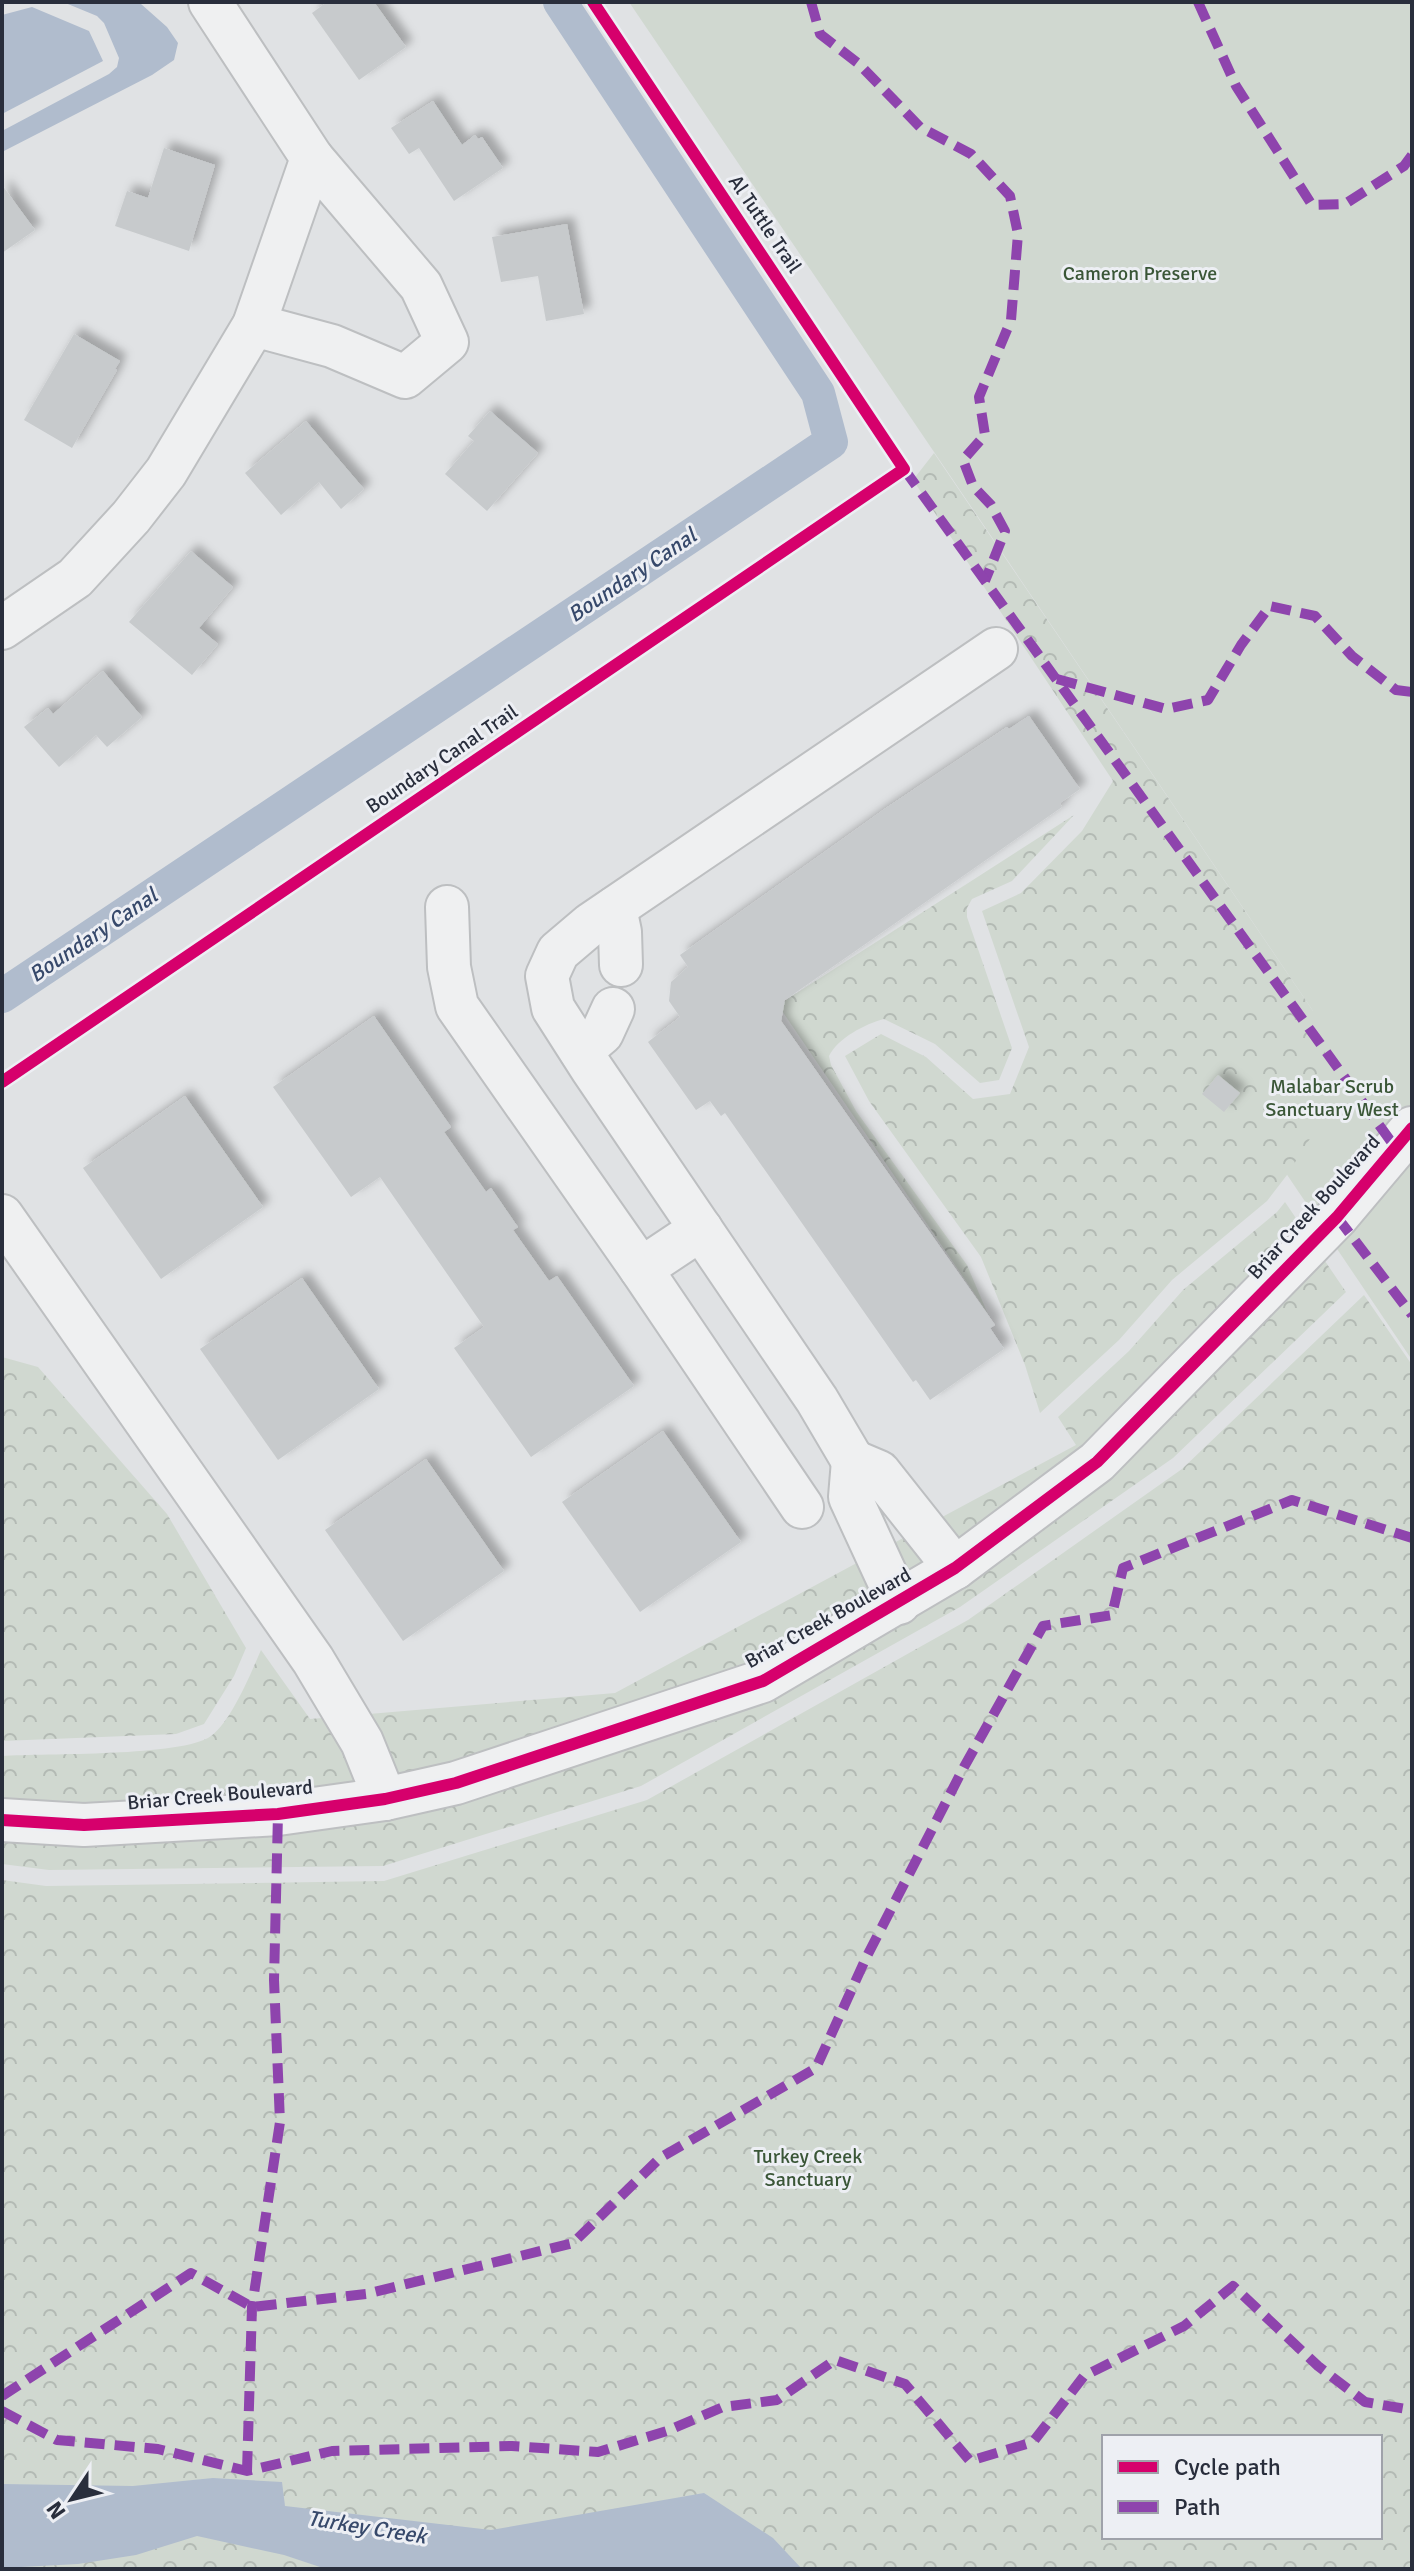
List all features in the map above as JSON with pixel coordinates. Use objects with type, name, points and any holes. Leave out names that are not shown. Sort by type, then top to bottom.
[{"type":"street","points":[[210,2],[312,158],[421,286],[447,342],[405,377],[332,346],[254,325]]},
{"type":"street","points":[[5,618],[75,578],[131,517],[166,472],[254,325],[312,158]]},
{"type":"street","points":[[899,1603],[850,1497],[853,1461],[817,1400],[553,1008],[547,976],[558,952],[615,908],[996,649]]},
{"type":"street","points":[[447,907],[449,967],[457,1006],[802,1507]]},
{"type":"street","points":[[615,908],[620,932],[621,965]]},
{"type":"street","points":[[581,1051],[602,1033],[613,1009]]},
{"type":"street","name":"Briar Creek Boulevard","points":[[2,1820],[84,1825],[278,1814],[385,1799],[456,1783],[763,1681],[955,1568],[1097,1462],[1337,1217],[1412,1128]]},
{"type":"street","points":[[2,1216],[17,1260],[313,1660],[362,1742],[385,1799]]},
{"type":"street","points":[[641,1269],[701,1229]]},
{"type":"street","points":[[853,1461],[879,1472],[955,1568]]},
{"type":"street","name":"Briar Creek Boulevard","points":[[2,1795],[84,1825]]},
{"type":"green space","name":"Cameron Preserve","points":[[629,2],[1412,2],[1412,1360],[1221,1077],[1313,1011]]},
{"type":"green space","points":[[934,453],[1313,1011],[1330,1071],[1323,1118],[1267,1201],[1172,1280],[1119,1340],[1040,1413],[1025,1365],[981,1257],[869,1101],[845,1056],[881,1034],[926,1057],[973,1099],[1010,1094],[1029,1047],[982,911],[1021,893],[1082,831],[1113,781],[913,480]]},
{"type":"green space","points":[[1074,815],[1012,881],[972,899],[967,908],[967,917],[1012,1048],[999,1080],[980,1083],[935,1044],[884,1019],[853,1033],[839,1043],[829,1056],[856,1111],[967,1265],[987,1312],[778,1005]]},
{"type":"green space","points":[[1285,1202],[1346,1292],[1173,1458],[960,1607],[641,1786],[383,1866],[49,1870],[2,1864],[2,1756],[143,1751],[195,1743],[211,1736],[226,1720],[261,1650],[310,1719],[615,1693],[1076,1445],[1058,1417],[1129,1351],[1183,1290]]},
{"type":"green space","name":"Turkey Creek Sanctuary","points":[[1364,1295],[1412,1365],[1412,2569],[2,2569],[2,1880],[46,1886],[384,1881],[647,1800],[968,1620],[1182,1469]]},
{"type":"green space","points":[[2,1357],[38,1367],[167,1514],[246,1648],[234,1676],[204,1724],[176,1734],[2,1741]]},
{"type":"water","points":[[63,2],[141,4],[167,27],[178,43],[174,60],[152,75],[2,152],[2,131],[117,67],[119,58],[104,23],[97,16]]},
{"type":"water","points":[[32,7],[89,31],[103,61],[2,114],[2,15]]},
{"type":"water","name":"Turkey Creek","points":[[213,2478],[282,2482],[285,2506],[491,2530],[704,2493],[773,2538],[802,2569],[326,2569],[284,2555],[197,2536],[136,2555],[78,2564],[2,2568],[2,2484],[133,2486]]},
{"type":"building","points":[[327,2],[374,2],[406,47],[359,80],[312,13]]},
{"type":"building","points":[[433,101],[462,145],[475,135],[478,139],[482,137],[503,168],[454,201],[419,148],[409,154],[391,128]]},
{"type":"building","points":[[164,148],[215,165],[189,251],[115,226],[127,191],[148,198]]},
{"type":"building","points":[[2,185],[35,230],[2,253]]},
{"type":"building","points":[[567,224],[584,314],[546,321],[538,276],[501,282],[492,237]]},
{"type":"building","points":[[74,334],[120,361],[72,448],[24,420]]},
{"type":"building","points":[[490,411],[538,453],[487,511],[445,474],[474,441],[468,436]]},
{"type":"building","points":[[306,421],[364,489],[341,509],[319,482],[281,515],[245,473]]},
{"type":"building","points":[[191,551],[233,587],[199,628],[218,644],[192,675],[129,622]]},
{"type":"building","points":[[103,671],[142,717],[107,747],[96,735],[59,767],[24,727],[48,708],[53,714]]},
{"type":"building","points":[[1029,716],[1080,789],[1060,803],[1062,807],[785,1000],[781,1021],[995,1325],[990,1328],[1004,1349],[930,1400],[916,1380],[913,1382],[725,1113],[721,1116],[710,1101],[696,1110],[648,1042],[680,1017],[669,1001],[671,982],[688,967],[680,955],[886,808],[1007,727],[1009,729]]},
{"type":"building","points":[[374,1016],[451,1127],[444,1132],[486,1192],[491,1188],[518,1227],[513,1230],[549,1281],[557,1276],[634,1386],[531,1457],[454,1348],[484,1327],[380,1177],[351,1197],[273,1087]]},
{"type":"building","points":[[1218,1075],[1240,1093],[1224,1112],[1202,1094]]},
{"type":"building","points":[[185,1096],[263,1207],[161,1279],[83,1168]]},
{"type":"building","points":[[302,1278],[379,1389],[278,1460],[200,1349]]},
{"type":"building","points":[[663,1431],[741,1542],[640,1612],[562,1502]]},
{"type":"building","points":[[426,1459],[504,1571],[403,1641],[325,1530]]},
{"type":"waterway","name":"Boundary Canal","points":[[2,996],[831,442],[818,393],[560,2]]},
{"type":"marked path","points":[[811,2],[820,34],[859,64],[920,127],[971,154],[1010,196],[1018,234],[1011,320],[979,397],[985,435],[963,460],[973,486],[991,505],[1005,531],[985,581]]},
{"type":"marked path","points":[[1198,2],[1236,86],[1312,205],[1345,204],[1404,166],[1412,155]]},
{"type":"marked path","points":[[904,469],[1395,1147]]},
{"type":"marked path","points":[[1057,679],[1166,709],[1208,700],[1241,645],[1270,606],[1315,616],[1352,656],[1396,690],[1412,692]]},
{"type":"marked path","points":[[1337,1217],[1412,1315]]},
{"type":"marked path","points":[[2,2396],[191,2273],[252,2307],[366,2294],[573,2243],[660,2158],[816,2068],[866,1958],[964,1767],[1043,1626],[1112,1615],[1123,1568],[1292,1500],[1412,1538]]},
{"type":"marked path","points":[[247,2471],[252,2307],[280,2122],[274,1980],[278,1814]]},
{"type":"marked path","points":[[2,2411],[57,2440],[158,2449],[247,2471],[332,2451],[512,2446],[598,2452],[667,2431],[723,2407],[777,2400],[835,2360],[905,2384],[970,2461],[1033,2442],[1084,2376],[1184,2326],[1233,2286],[1318,2366],[1365,2402],[1412,2410]]},
{"type":"cycle path","name":"Al Tuttle Trail","points":[[2,1082],[904,469],[593,2]]},
{"type":"cycle path","points":[[2,1820],[84,1825],[278,1814],[385,1799],[456,1783],[763,1681],[955,1568],[1097,1462],[1337,1217],[1412,1128]]},
{"type":"park label","name":"Malabar Scrub Sanctuary West","points":[[1332,1098]]}]
